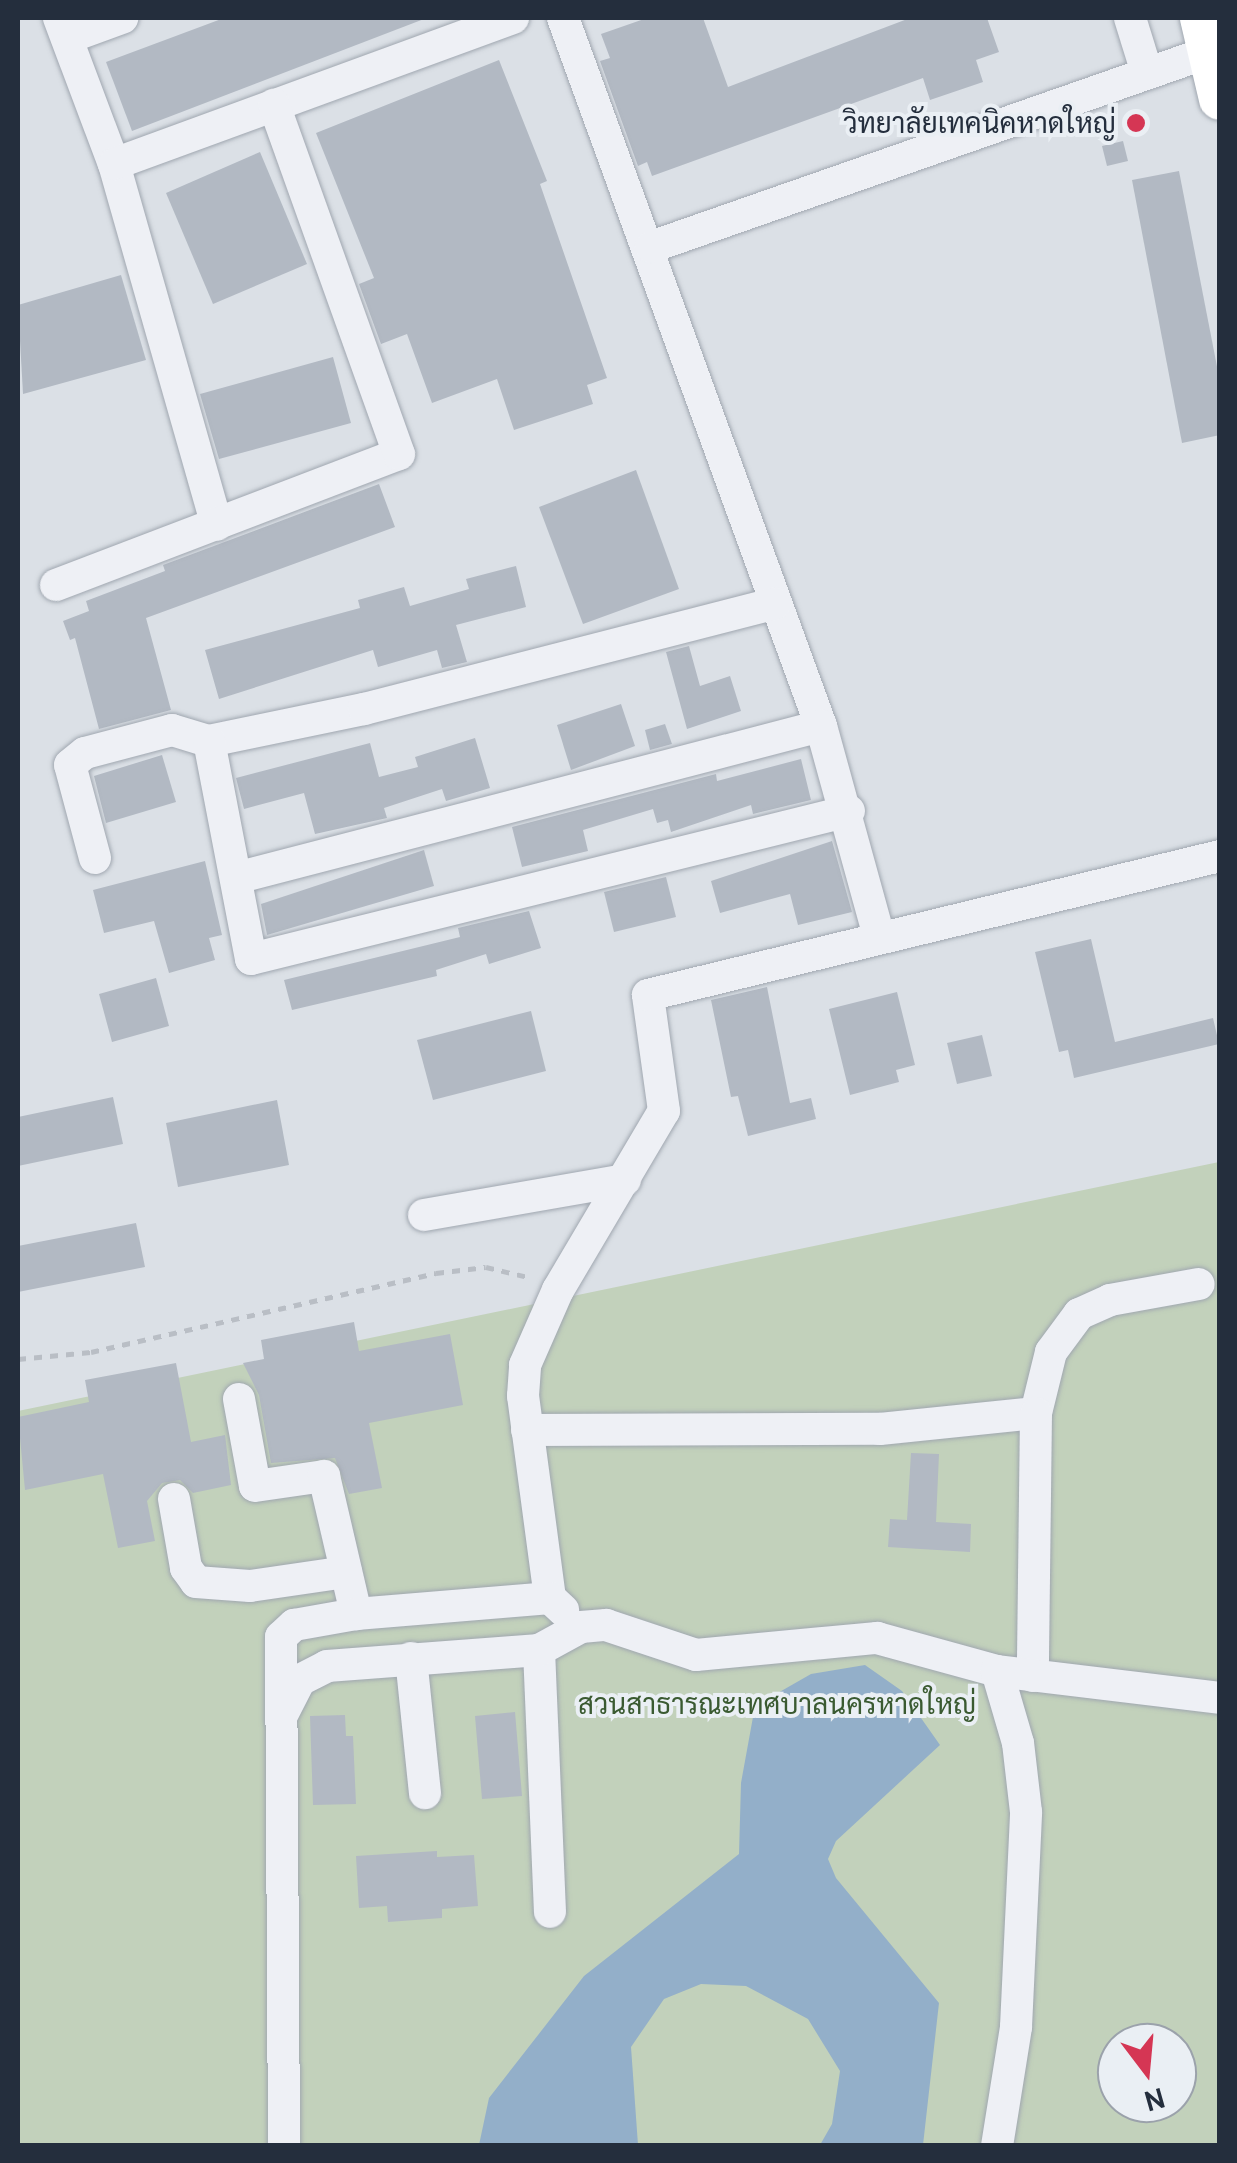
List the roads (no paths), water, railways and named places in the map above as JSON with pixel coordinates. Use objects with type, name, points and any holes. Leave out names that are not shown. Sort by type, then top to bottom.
[{"type":"main road","points":[[1205,35],[1220,99]]},
{"type":"street","points":[[122,18],[63,28],[114,164],[217,526]]},
{"type":"street","points":[[114,164],[513,18]]},
{"type":"street","points":[[563,18],[651,248],[821,726],[849,811],[879,936]]},
{"type":"street","points":[[1130,18],[1147,73]]},
{"type":"street","points":[[651,248],[1147,73],[1205,35]]},
{"type":"street","points":[[56,585],[399,454],[274,105]]},
{"type":"street","points":[[95,858],[69,770],[74,760],[166,730],[209,741],[776,603]]},
{"type":"street","points":[[236,878],[821,726]]},
{"type":"street","points":[[209,741],[251,959],[849,811]]},
{"type":"street","points":[[581,1627],[550,1598],[527,1430],[525,1365],[558,1290],[664,1110],[650,994],[1220,856]]},
{"type":"street","points":[[424,1215],[625,1180]]},
{"type":"street","points":[[1032,1676],[1036,1413],[1050,1352],[1079,1314],[1110,1300],[1199,1284]]},
{"type":"street","points":[[239,1399],[255,1486],[324,1476],[356,1614]]},
{"type":"street","points":[[527,1430],[880,1429],[1036,1413]]},
{"type":"street","points":[[174,1500],[186,1568],[196,1582],[250,1586],[346,1572]]},
{"type":"street","points":[[284,2146],[282,1716],[278,1649],[284,1632],[356,1614],[550,1598]]},
{"type":"street","points":[[282,1716],[312,1670],[411,1658],[539,1650],[581,1627],[606,1625],[696,1655],[877,1638],[997,1671],[1220,1698]]},
{"type":"street","points":[[539,1650],[550,1912]]},
{"type":"street","points":[[411,1658],[425,1793]]},
{"type":"street","points":[[997,1671],[1018,1744],[1026,1812],[1016,2027],[997,2146]]},
{"type":"water","points":[[865,1665],[902,1691],[940,1745],[836,1841],[828,1859],[836,1878],[939,2003],[923,2145],[820,2145],[832,2124],[840,2071],[808,2019],[746,1986],[701,1984],[664,1999],[631,2047],[638,2145],[479,2145],[489,2098],[584,1976],[739,1854],[741,1783],[755,1706],[811,1674]]},
{"type":"place","name":"วิทยาลัยเทคนิคหาดใหญ่","points":[[1136,123]]},
{"type":"park label","name":"สวนสาธารณะเทศบาลนครหาดใหญ่","points":[[777,1704]]}]
